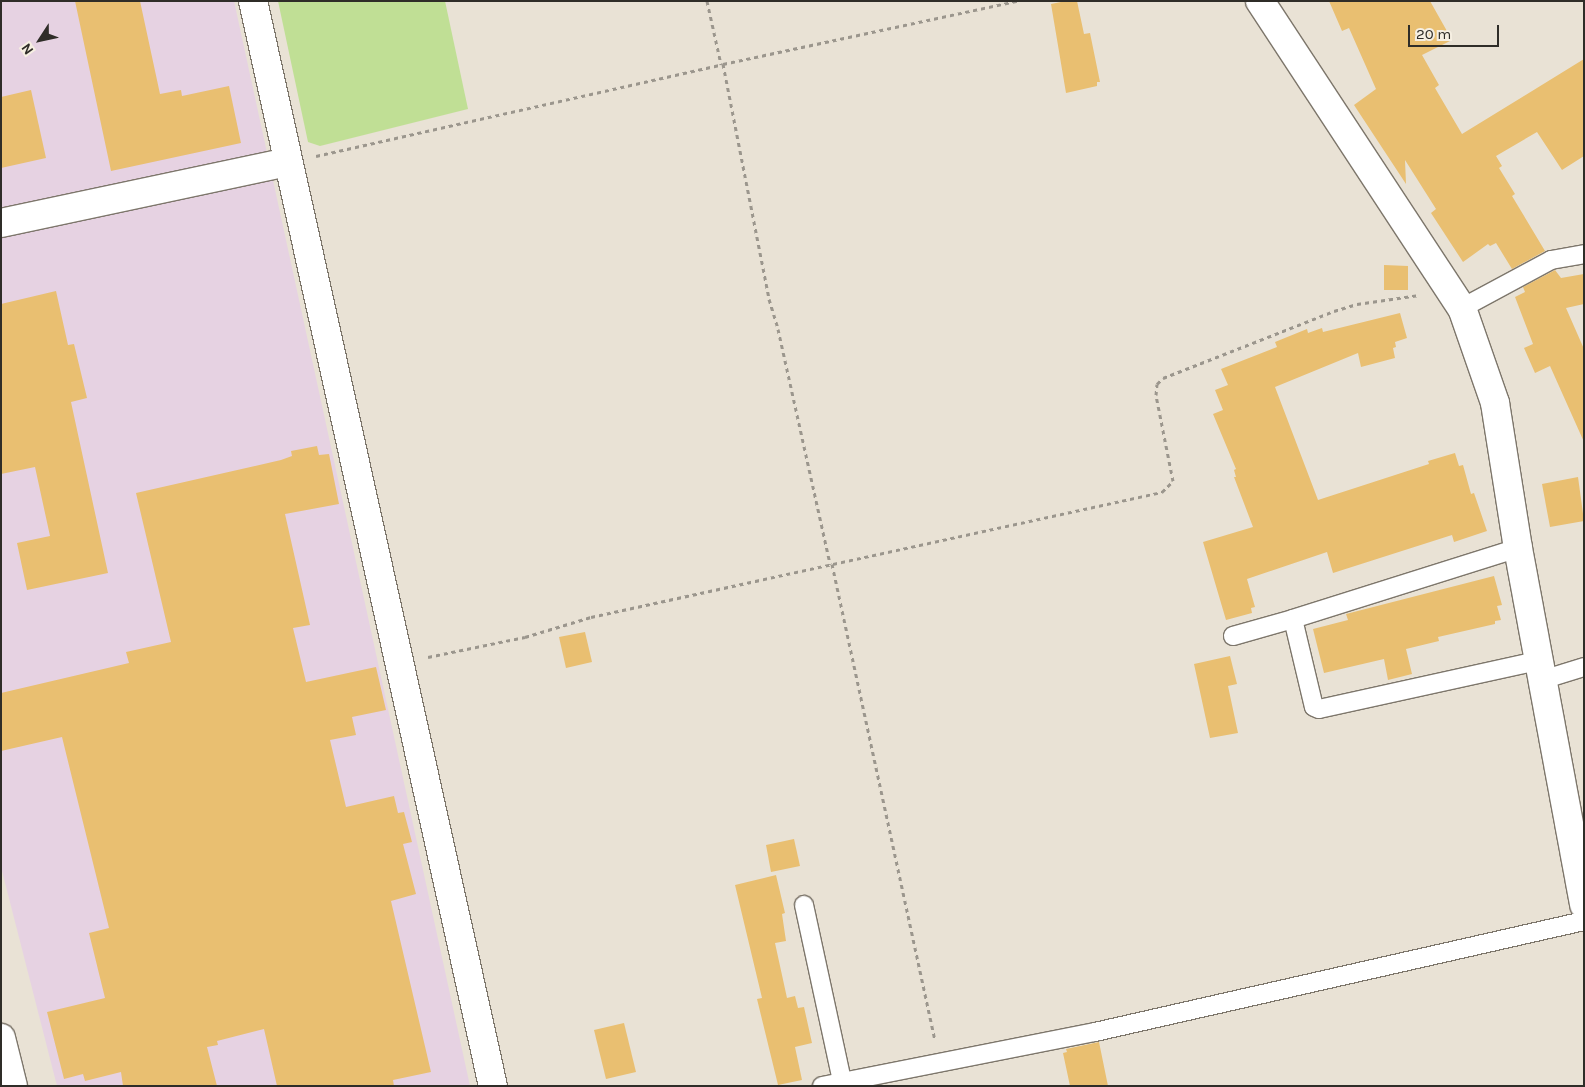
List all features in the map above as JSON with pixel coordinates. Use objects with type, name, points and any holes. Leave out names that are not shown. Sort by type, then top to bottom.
[{"type":"street","points":[[253,1],[493,1086]]},
{"type":"street","points":[[1260,1],[1457,299],[1495,403],[1518,548],[1584,905]]},
{"type":"street","points":[[1,223],[288,162]]},
{"type":"street","points":[[1,1038],[13,1086]]},
{"type":"lane","points":[[1457,299],[1551,260],[1584,254]]},
{"type":"lane","points":[[1233,636],[1518,548]]},
{"type":"lane","points":[[1293,619],[1314,707],[1319,709],[1540,671],[1584,667]]},
{"type":"lane","points":[[804,905],[842,1081]]},
{"type":"lane","points":[[822,1086],[940,1061],[1095,1032],[1584,921]]},
{"type":"path","points":[[707,1],[722,64],[767,290],[778,329],[831,564],[940,1061]]},
{"type":"path","points":[[288,162],[722,64],[1017,1]]},
{"type":"path","points":[[400,663],[525,637],[591,617],[1162,492],[1172,481],[1156,395],[1157,384],[1163,378],[1357,304],[1457,299]]},
{"type":"shaded area","points":[[1,1],[234,1],[470,1086],[57,1086],[1,867]]},
{"type":"green space","points":[[278,1],[445,1],[468,109],[320,146],[308,142]]},
{"type":"building","points":[[75,1],[140,1],[160,94],[181,90],[182,96],[229,86],[241,143],[111,171]]},
{"type":"building","points":[[1077,1],[1084,34],[1090,33],[1100,82],[1097,82],[1097,86],[1066,93],[1051,4]]},
{"type":"building","points":[[1329,1],[1430,1],[1452,40],[1422,55],[1439,85],[1435,88],[1462,134],[1584,59],[1584,156],[1562,170],[1537,132],[1496,156],[1502,166],[1499,168],[1515,194],[1512,196],[1545,251],[1512,269],[1496,243],[1490,246],[1488,244],[1463,262],[1431,213],[1436,209],[1405,160],[1406,184],[1354,105],[1376,89],[1349,28],[1342,31]]},
{"type":"building","points":[[31,90],[46,158],[1,168],[1,97]]},
{"type":"building","points":[[1384,265],[1408,266],[1408,290],[1384,290]]},
{"type":"building","points":[[1555,270],[1561,278],[1584,274],[1584,304],[1566,308],[1584,349],[1584,442],[1550,366],[1535,373],[1524,348],[1533,344],[1515,297],[1525,292],[1523,287]]},
{"type":"building","points":[[56,291],[68,345],[74,344],[87,398],[71,402],[108,573],[27,590],[17,543],[50,536],[35,467],[1,474],[1,304]]},
{"type":"building","points":[[1400,313],[1407,338],[1395,342],[1396,347],[1393,348],[1395,358],[1361,367],[1358,353],[1275,387],[1318,500],[1429,464],[1428,461],[1455,453],[1459,466],[1463,465],[1471,494],[1474,493],[1487,531],[1454,542],[1452,535],[1333,573],[1327,552],[1247,579],[1255,607],[1251,608],[1252,613],[1226,620],[1203,542],[1253,527],[1234,477],[1236,477],[1234,470],[1236,469],[1213,414],[1223,410],[1215,390],[1228,385],[1221,369],[1277,347],[1275,342],[1307,329],[1308,333],[1322,328],[1323,332]]},
{"type":"building","points":[[317,446],[319,455],[329,454],[339,504],[285,514],[310,625],[293,628],[306,682],[376,667],[386,710],[352,717],[356,735],[330,740],[346,807],[394,796],[398,813],[404,812],[412,842],[403,844],[416,894],[391,901],[431,1072],[393,1080],[394,1086],[277,1086],[264,1029],[217,1041],[218,1045],[207,1047],[217,1086],[123,1086],[121,1072],[85,1081],[83,1074],[64,1079],[47,1012],[105,998],[89,933],[109,928],[62,737],[1,751],[1,693],[129,663],[126,652],[171,642],[136,493],[281,460],[292,456],[291,451]]},
{"type":"building","points":[[1578,477],[1584,521],[1550,527],[1542,484]]},
{"type":"building","points":[[1494,576],[1502,605],[1497,606],[1501,620],[1495,621],[1495,624],[1438,637],[1439,641],[1406,649],[1412,674],[1388,680],[1384,659],[1324,673],[1313,629],[1348,620],[1346,614]]},
{"type":"building","points":[[585,632],[592,662],[566,668],[559,637]]},
{"type":"building","points":[[1230,656],[1237,684],[1228,686],[1238,733],[1210,738],[1194,664]]},
{"type":"building","points":[[794,839],[800,866],[771,872],[766,845]]},
{"type":"building","points":[[776,875],[785,913],[782,914],[786,941],[775,943],[787,998],[795,996],[798,1008],[804,1007],[812,1043],[795,1047],[802,1080],[778,1085],[757,999],[762,998],[735,885]]},
{"type":"building","points":[[624,1023],[636,1072],[606,1079],[594,1030]]},
{"type":"building","points":[[1099,1042],[1108,1086],[1070,1086],[1063,1053],[1067,1052],[1066,1049]]}]
